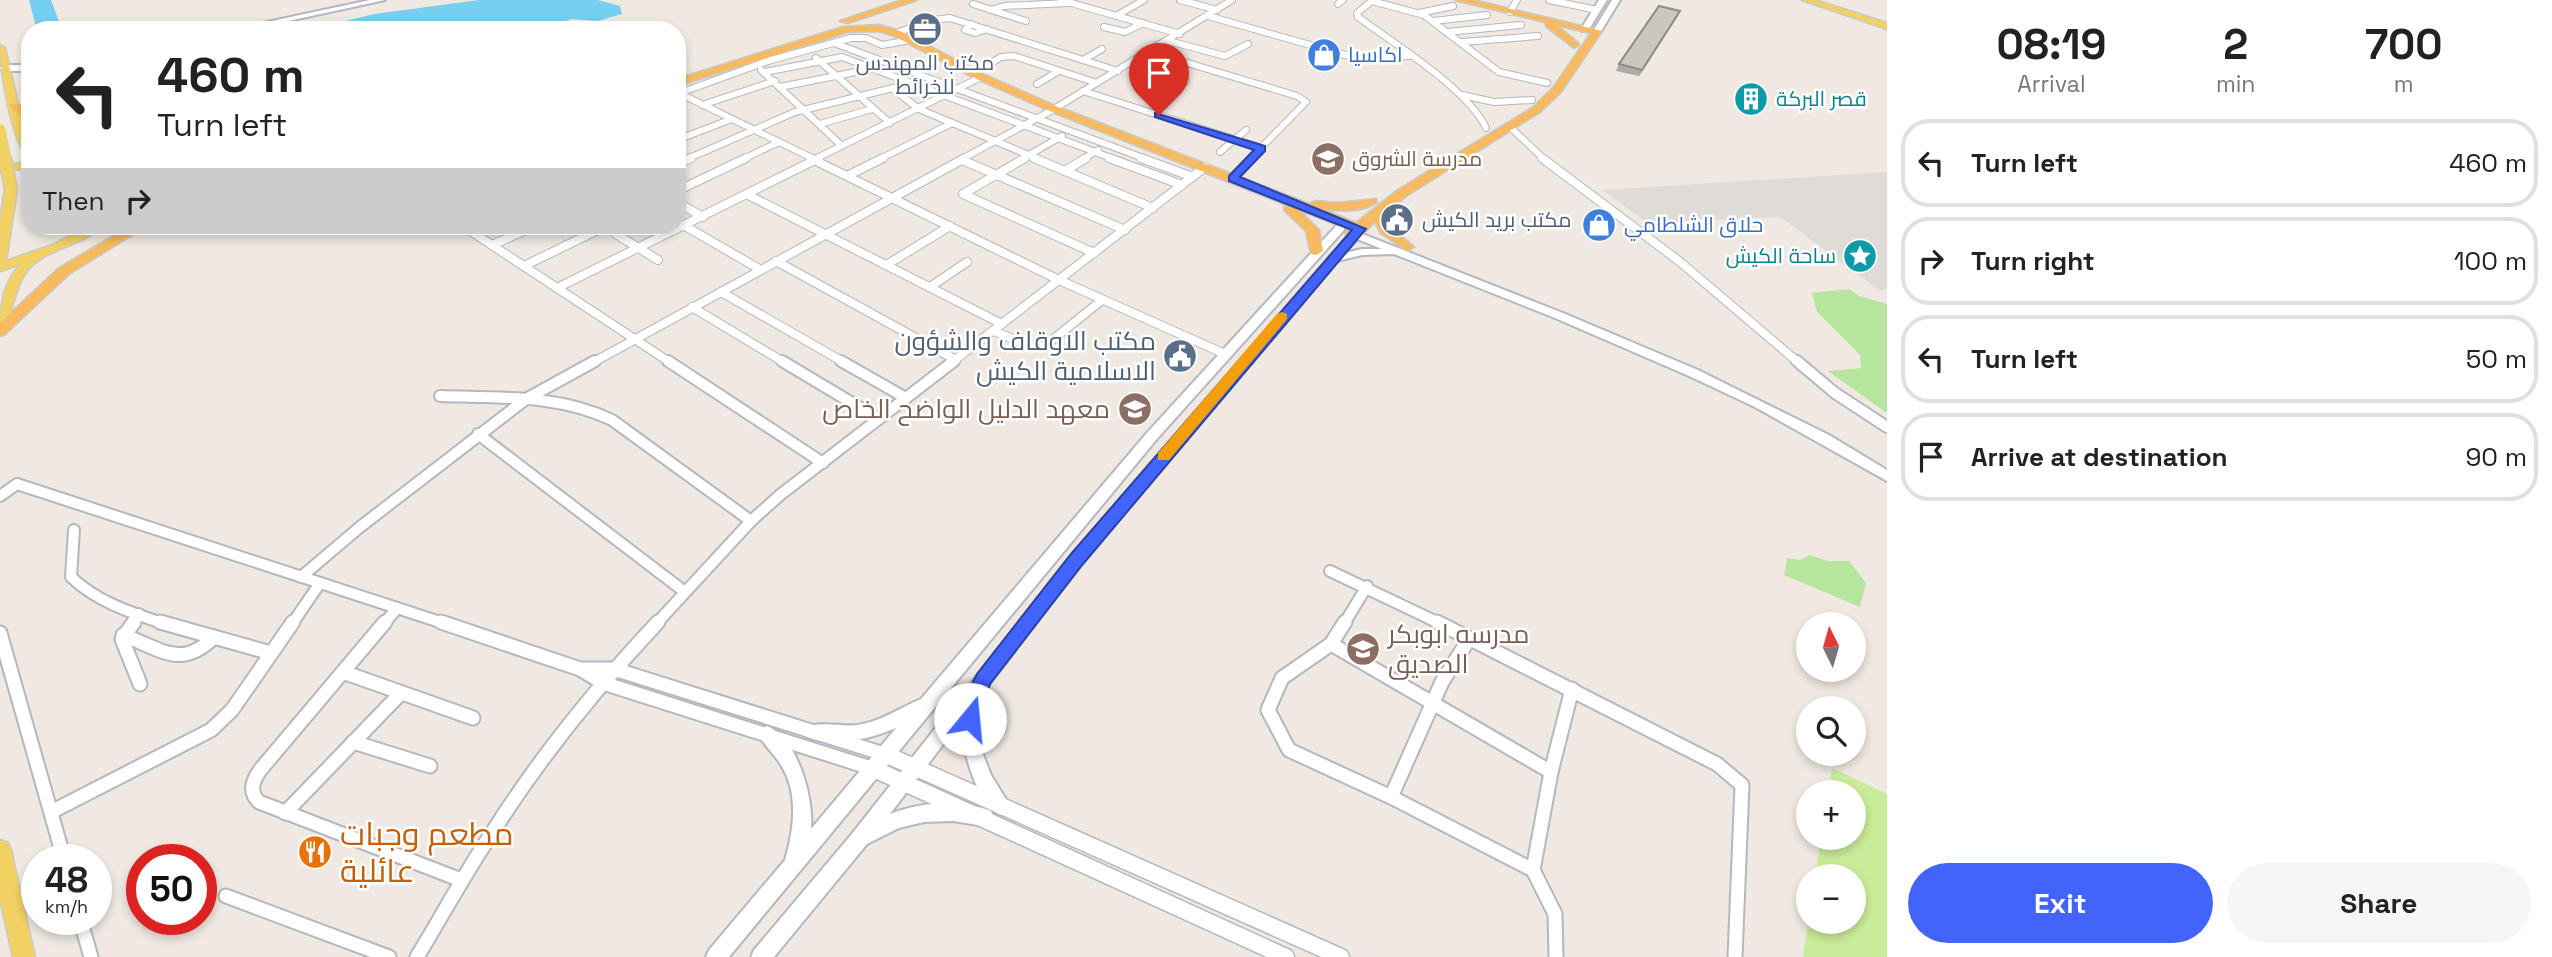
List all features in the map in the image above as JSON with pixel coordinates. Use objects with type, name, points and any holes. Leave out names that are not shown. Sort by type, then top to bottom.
[{"type":"highway","points":[[686,68],[912,0]]},
{"type":"highway","points":[[1456,3],[1591,30]]},
{"type":"highway","points":[[1540,19],[1574,45]]},
{"type":"highway","points":[[686,87],[847,29],[868,26],[896,33],[981,77],[1130,138],[1199,172],[1289,203],[1373,207],[1536,110],[1557,90],[1591,30]]},
{"type":"highway","points":[[1199,172],[1233,178],[1350,229],[1373,207],[1486,128],[1532,100],[1574,45],[1591,30]]},
{"type":"highway","points":[[14,106],[21,112]]},
{"type":"highway","points":[[1289,203],[1312,229],[1316,251]]},
{"type":"highway","points":[[1373,207],[1386,230],[1405,251]]},
{"type":"highway","points":[[0,331],[64,271],[124,235]]},
{"type":"main road","points":[[278,21],[381,0]]},
{"type":"main road","points":[[1591,30],[1603,0]]},
{"type":"main road","points":[[1591,30],[1616,0]]},
{"type":"main road","points":[[1806,0],[1887,23]]},
{"type":"main road","points":[[1822,0],[1887,23]]},
{"type":"main road","points":[[0,48],[21,130]]},
{"type":"main road","points":[[4,68],[21,68]]},
{"type":"main road","points":[[9,87],[21,80]]},
{"type":"main road","points":[[0,129],[11,189],[0,264],[41,254]]},
{"type":"main road","points":[[0,162],[21,153]]},
{"type":"main road","points":[[0,170],[21,166]]},
{"type":"main road","points":[[1350,229],[1726,377],[1798,413],[1887,465]]},
{"type":"main road","points":[[716,957],[934,700],[1151,437],[1316,251],[1350,229]]},
{"type":"main road","points":[[761,957],[858,841],[1077,559],[1329,261],[1350,229]]},
{"type":"main road","points":[[0,323],[22,269],[41,254],[79,235]]},
{"type":"main road","points":[[1329,261],[1362,252],[1405,251],[1709,378],[1833,442],[1887,476]]},
{"type":"main road","points":[[0,279],[14,285]]},
{"type":"main road","points":[[983,679],[974,698],[970,741],[986,785],[1001,806]]},
{"type":"main road","points":[[813,732],[839,734],[878,730],[934,700]]},
{"type":"main road","points":[[767,734],[792,764],[803,803],[801,835],[791,868]]},
{"type":"main road","points":[[858,841],[881,826],[918,814],[958,811],[984,817]]},
{"type":"main road","points":[[0,849],[24,957]]},
{"type":"street","points":[[1061,0],[1180,34]]},
{"type":"street","points":[[1121,0],[1137,4]]},
{"type":"street","points":[[1116,16],[1144,0]]},
{"type":"street","points":[[1181,0],[1217,10]]},
{"type":"street","points":[[301,577],[478,434],[526,399],[1054,109],[1170,41],[1232,0]]},
{"type":"street","points":[[1357,0],[1419,13],[1462,42],[1495,70],[1547,83]]},
{"type":"street","points":[[1510,12],[1517,0]]},
{"type":"street","points":[[1549,0],[1597,10]]},
{"type":"street","points":[[1371,1],[1357,13],[1358,17],[1459,94],[1483,118],[1486,128]]},
{"type":"street","points":[[991,10],[1044,2],[1072,3]]},
{"type":"street","points":[[1419,13],[1456,3]]},
{"type":"street","points":[[973,4],[1026,21]]},
{"type":"street","points":[[1433,21],[1487,15]]},
{"type":"street","points":[[1208,16],[1360,59],[1409,56]]},
{"type":"street","points":[[896,33],[939,18],[971,24],[1118,71]]},
{"type":"street","points":[[1104,27],[1124,33],[1143,23]]},
{"type":"street","points":[[1447,32],[1521,25]]},
{"type":"street","points":[[1462,42],[1538,36]]},
{"type":"street","points":[[686,88],[834,43],[859,38],[882,45],[911,40]]},
{"type":"street","points":[[1170,41],[1225,56],[1248,44]]},
{"type":"street","points":[[834,43],[1106,144],[1199,172]]},
{"type":"street","points":[[1083,60],[1102,49]]},
{"type":"street","points":[[807,50],[890,123]]},
{"type":"street","points":[[1151,51],[1304,99],[1306,102],[1233,178]]},
{"type":"street","points":[[988,65],[1010,56],[1097,83]]},
{"type":"street","points":[[765,72],[842,57],[1182,185]]},
{"type":"street","points":[[1132,62],[1186,81],[1186,84],[1168,95]]},
{"type":"street","points":[[757,66],[842,146]]},
{"type":"street","points":[[702,106],[777,84],[871,69]]},
{"type":"street","points":[[1037,84],[1059,71]]},
{"type":"street","points":[[686,226],[981,77]]},
{"type":"street","points":[[686,160],[804,109],[910,84]]},
{"type":"street","points":[[892,89],[919,109],[1153,208]]},
{"type":"street","points":[[1083,91],[1262,148]]},
{"type":"street","points":[[1459,94],[1494,102],[1532,100]]},
{"type":"street","points":[[686,95],[752,132],[1059,280],[1225,354]]},
{"type":"street","points":[[820,124],[872,109]]},
{"type":"street","points":[[686,137],[729,120]]},
{"type":"street","points":[[847,176],[952,123]]},
{"type":"street","points":[[1510,127],[1529,148],[1679,261],[1802,368],[1887,427]]},
{"type":"street","points":[[1220,152],[1246,130]]},
{"type":"street","points":[[1070,131],[962,194],[1094,253]]},
{"type":"street","points":[[686,187],[777,143]]},
{"type":"street","points":[[1065,172],[1106,144]]},
{"type":"street","points":[[961,160],[1125,229]]},
{"type":"street","points":[[417,957],[461,880],[522,788],[614,669],[751,522],[822,463],[1199,172]]},
{"type":"street","points":[[748,195],[888,264],[1031,347],[1045,346],[1102,300]]},
{"type":"street","points":[[686,207],[704,217]]},
{"type":"street","points":[[888,264],[950,226]]},
{"type":"street","points":[[686,227],[761,270]]},
{"type":"street","points":[[478,235],[822,463]]},
{"type":"street","points":[[492,245],[515,235]]},
{"type":"street","points":[[524,266],[588,235]]},
{"type":"street","points":[[618,235],[658,260]]},
{"type":"street","points":[[557,288],[666,235]]},
{"type":"street","points":[[776,261],[956,360]]},
{"type":"street","points":[[930,287],[967,262]]},
{"type":"street","points":[[721,292],[906,398]]},
{"type":"street","points":[[692,307],[880,419]]},
{"type":"street","points":[[440,396],[552,400],[607,417],[751,522]]},
{"type":"street","points":[[478,434],[685,592]]},
{"type":"street","points":[[0,496],[17,484],[30,491],[580,669],[603,683],[767,734],[881,762]]},
{"type":"street","points":[[74,530],[71,577],[76,586],[139,614],[271,653]]},
{"type":"street","points":[[1330,571],[1367,586],[1572,689],[1728,771],[1742,785],[1735,957]]},
{"type":"street","points":[[51,812],[211,730],[232,710],[320,583]]},
{"type":"street","points":[[1367,586],[1331,644],[1282,678],[1268,710],[1289,750],[1391,797],[1533,870],[1555,914],[1556,957]]},
{"type":"street","points":[[397,608],[261,769],[252,785],[252,792],[259,802],[285,813],[461,880]]},
{"type":"street","points":[[139,614],[123,635],[122,644],[139,684]]},
{"type":"street","points":[[0,633],[60,844]]},
{"type":"street","points":[[123,635],[181,657],[200,651],[214,637]]},
{"type":"street","points":[[1391,797],[1431,705],[1469,639]]},
{"type":"street","points":[[1331,644],[1431,705],[1551,772]]},
{"type":"street","points":[[580,669],[614,669],[813,732],[910,774],[1001,806],[1341,957]]},
{"type":"street","points":[[343,672],[473,718]]},
{"type":"street","points":[[1533,870],[1551,772],[1572,689]]},
{"type":"street","points":[[285,813],[401,693]]},
{"type":"street","points":[[353,742],[430,765]]},
{"type":"street","points":[[910,774],[984,817],[1286,957]]},
{"type":"street","points":[[226,896],[389,957]]},
{"type":"street","points":[[85,935],[91,957]]},
{"type":"green space","points":[[1849,289],[1859,296],[1887,304],[1887,413],[1828,371],[1861,368],[1860,355],[1817,312],[1812,293]]},
{"type":"green space","points":[[1810,555],[1828,561],[1849,561],[1866,583],[1860,607],[1784,575],[1787,558],[1800,560]]},
{"type":"green space","points":[[1832,768],[1857,780],[1830,780]]},
{"type":"green space","points":[[1866,784],[1887,794],[1887,957],[1803,957],[1806,934],[1866,934],[1866,864],[1817,864],[1819,850],[1866,850]]},
{"type":"shaded area","name":"ساحة الكيش","points":[[1887,172],[1887,289],[1879,290],[1780,217],[1648,223],[1602,190]]},
{"type":"water","points":[[29,0],[51,0],[59,21],[35,21]]},
{"type":"water","points":[[479,0],[598,0],[620,6],[622,14],[598,21],[346,21],[374,14]]},
{"type":"building","points":[[1659,6],[1680,11],[1642,70],[1619,64]]},
{"type":"slow traffic","points":[[1164,456],[1282,316]]},
{"type":"place","name":"مكتب المهندس للخرائط","points":[[925,29]]},
{"type":"place","name":"اكاسيا","points":[[1324,55]]},
{"type":"place","name":"قصر البركة","points":[[1751,99]]},
{"type":"place","name":"مدرسة الشروق","points":[[1328,159]]},
{"type":"place","name":"مكتب بريد الكيش","points":[[1397,220]]},
{"type":"place","name":"حلاق الشلطامي","points":[[1599,225]]},
{"type":"place","name":"ساحة الكيش","points":[[1860,256]]},
{"type":"place","name":"مكتب الاوقاف والشؤون الاسلامية الكيش","points":[[1180,356]]},
{"type":"place","name":"معهد الدليل الواضح الخاص","points":[[1135,409]]},
{"type":"place","name":"مدرسه ابوبكر الصديق","points":[[1363,649]]},
{"type":"place","name":"مطعم وجبات عائلية","points":[[315,852]]},
{"type":"route","points":[[970,719],[974,698],[983,679],[1077,559],[1329,261],[1360,229],[1233,178],[1262,148],[1159,115]]}]
